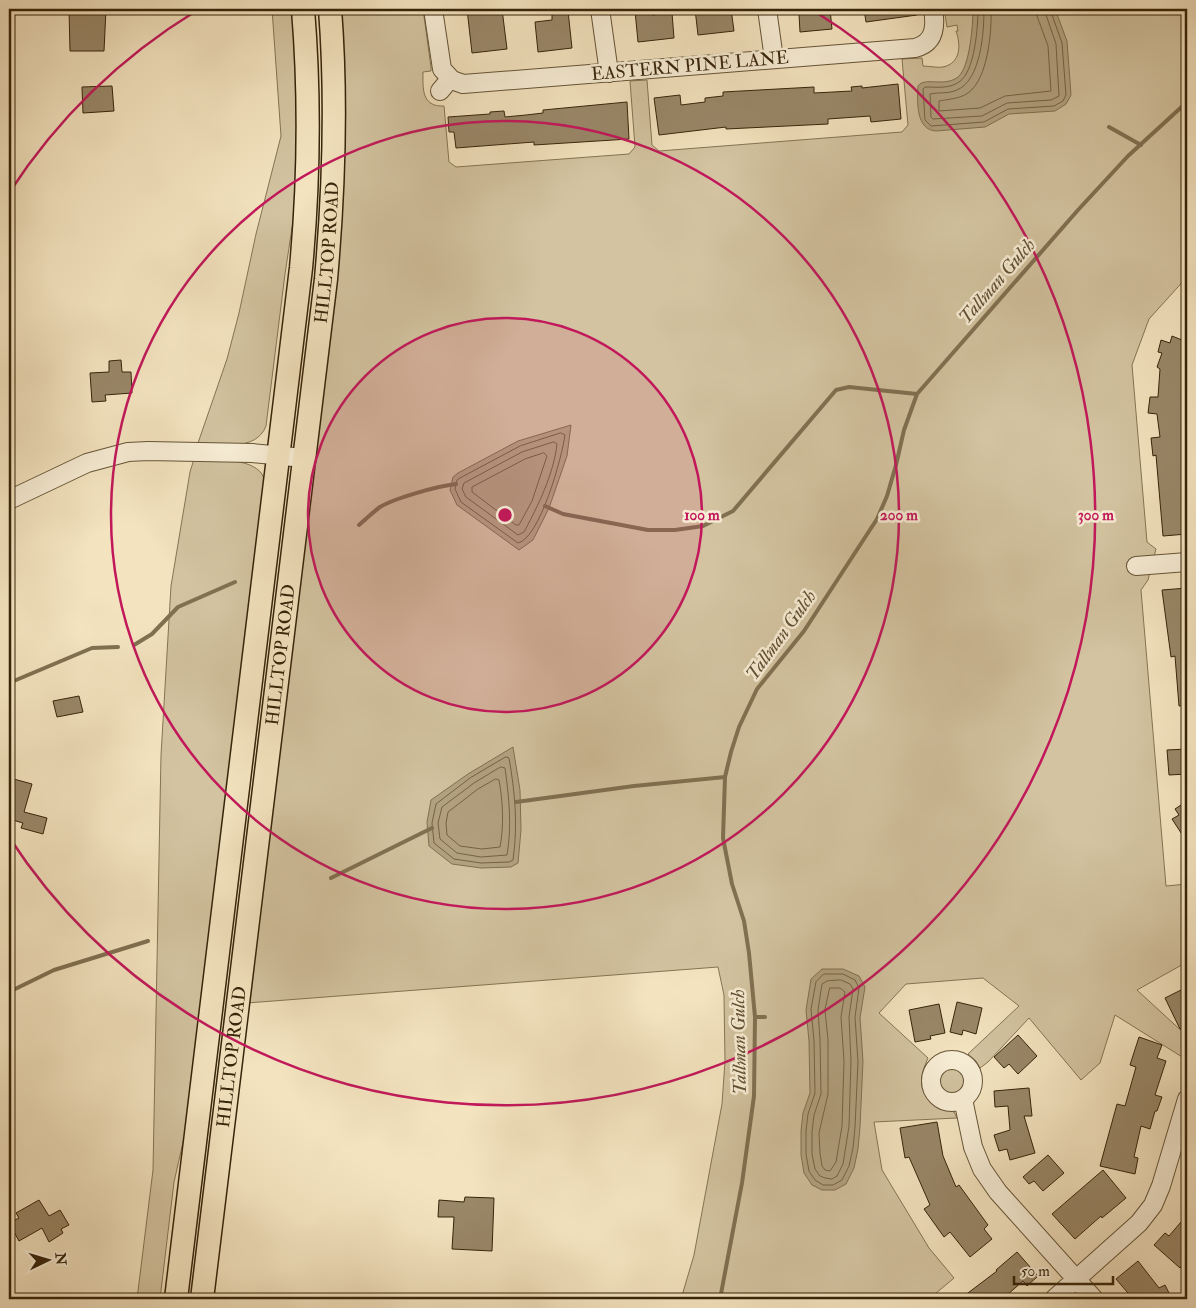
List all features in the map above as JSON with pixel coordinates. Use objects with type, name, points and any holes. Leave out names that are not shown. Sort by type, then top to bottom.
[{"type":"main road","name":"HILLTOP ROAD","points":[[176,1296],[299,281],[306,202],[308,119],[303,9]]},
{"type":"main road","name":"HILLTOP ROAD","points":[[202,1299],[326,280],[331,226],[334,113],[330,9]]},
{"type":"street","name":"EASTERN PINE LANE","points":[[433,9],[445,85],[915,48],[936,44],[933,9]]},
{"type":"street","points":[[600,9],[609,72]]},
{"type":"street","points":[[767,9],[774,59]]},
{"type":"street","points":[[9,500],[87,463],[128,452],[237,453],[304,458]]},
{"type":"street","points":[[1136,566],[1187,562]]},
{"type":"street","points":[[963,1099],[973,1147],[982,1169],[998,1192],[1094,1299]]},
{"type":"street","points":[[1054,1299],[1139,1223],[1153,1205],[1161,1186],[1187,1099]]},
{"type":"shaded area","points":[[272,9],[294,9],[299,110],[294,215],[266,426],[254,440],[246,443],[227,445],[198,443],[227,359],[281,136]]},
{"type":"shaded area","points":[[338,9],[423,9],[431,67],[431,71],[423,72],[425,95],[431,103],[444,106],[449,162],[456,167],[629,154],[635,147],[630,81],[647,80],[652,145],[659,151],[902,132],[908,125],[902,59],[922,58],[923,66],[943,67],[953,62],[958,53],[957,25],[947,27],[944,9],[1187,9],[1187,277],[1149,319],[1132,365],[1147,542],[1156,549],[1148,580],[1141,590],[1166,886],[1187,884],[1187,962],[1137,990],[1187,1036],[1187,1060],[1115,1015],[1100,1063],[1081,1080],[1029,1018],[988,1062],[980,1068],[976,1061],[968,1054],[1019,1006],[983,978],[906,984],[879,1013],[928,1058],[922,1080],[924,1092],[927,1098],[939,1109],[943,1107],[954,1112],[957,1118],[874,1122],[882,1170],[929,1248],[954,1278],[929,1299],[681,1299],[694,1255],[722,1104],[725,1061],[724,995],[718,967],[247,1003],[280,738]]},
{"type":"shaded area","points":[[194,459],[230,460],[249,465],[262,474],[267,489],[191,1107],[174,1182],[160,1299],[137,1299],[153,1170],[161,755],[171,586],[190,472]]},
{"type":"shaded area","points":[[952,1065],[963,1069],[967,1080],[963,1091],[952,1095],[941,1091],[937,1080],[941,1069]]},
{"type":"water","points":[[973,9],[1055,9],[1067,41],[1071,95],[1066,104],[1055,111],[1009,114],[985,127],[936,131],[925,126],[919,114],[918,86],[925,82],[952,80],[962,72],[970,45]]},
{"type":"water","points":[[571,425],[567,456],[549,508],[533,540],[519,550],[457,505],[450,490],[453,477],[458,473],[518,441]]},
{"type":"water","points":[[513,747],[520,790],[521,830],[518,863],[511,867],[481,868],[452,864],[429,846],[427,822],[431,800],[468,774]]},
{"type":"water","points":[[822,969],[843,969],[859,976],[865,987],[860,1018],[863,1061],[858,1149],[854,1168],[846,1184],[835,1190],[822,1190],[812,1185],[804,1173],[801,1155],[803,1113],[810,1093],[809,1041],[806,1010],[811,979]]},
{"type":"building","points":[[69,9],[106,9],[104,51],[70,51]]},
{"type":"building","points":[[467,9],[502,9],[507,49],[472,53]]},
{"type":"building","points":[[652,9],[652,15],[672,13],[674,38],[638,42],[635,11]]},
{"type":"building","points":[[695,9],[731,9],[734,31],[698,35]]},
{"type":"building","points":[[804,9],[830,9],[832,29],[800,32],[799,14],[804,14]]},
{"type":"building","points":[[864,9],[916,9],[917,15],[866,22]]},
{"type":"building","points":[[568,11],[572,48],[538,52],[535,22],[552,20],[552,13]]},
{"type":"building","points":[[898,84],[901,119],[871,122],[870,116],[828,119],[828,124],[726,129],[726,127],[659,135],[654,98],[680,95],[681,105],[705,102],[705,98],[723,96],[723,92],[814,87],[814,93],[852,91],[851,87],[862,86],[862,88]]},
{"type":"building","points":[[112,86],[114,111],[83,113],[82,87]]},
{"type":"building","points":[[627,102],[629,139],[534,145],[534,142],[456,148],[454,132],[449,132],[448,117],[504,111],[505,117],[543,113],[543,110]]},
{"type":"building","points":[[1172,336],[1187,342],[1185,429],[1187,428],[1187,534],[1163,536],[1156,455],[1153,456],[1151,438],[1160,437],[1157,414],[1148,413],[1150,397],[1158,397],[1160,369],[1157,367],[1162,353],[1158,352],[1161,340],[1170,343]]},
{"type":"building","points":[[121,360],[122,372],[131,372],[132,393],[105,395],[106,401],[92,402],[90,373],[109,372],[109,361]]},
{"type":"building","points":[[1187,588],[1187,705],[1179,706],[1175,656],[1171,657],[1162,590]]},
{"type":"building","points":[[79,696],[83,712],[57,717],[53,701]]},
{"type":"building","points":[[1187,749],[1187,774],[1169,775],[1167,750]]},
{"type":"building","points":[[10,778],[32,784],[24,812],[47,818],[43,834],[21,828],[23,823],[9,819]]},
{"type":"building","points":[[1187,801],[1187,842],[1172,819],[1179,815],[1175,809]]},
{"type":"building","points":[[1187,987],[1187,1025],[1180,1029],[1165,998]]},
{"type":"building","points":[[957,1002],[982,1008],[976,1034],[963,1030],[962,1035],[950,1032]]},
{"type":"building","points":[[939,1004],[945,1033],[930,1036],[931,1039],[915,1042],[909,1010]]},
{"type":"building","points":[[1018,1035],[1037,1056],[1018,1074],[1009,1064],[1004,1068],[994,1057]]},
{"type":"building","points":[[1139,1037],[1162,1045],[1157,1058],[1166,1061],[1155,1095],[1162,1097],[1157,1111],[1155,1111],[1150,1129],[1141,1126],[1134,1157],[1138,1158],[1135,1174],[1100,1166],[1117,1104],[1125,1106],[1136,1067],[1130,1065]]},
{"type":"building","points":[[1029,1088],[1032,1116],[1024,1116],[1035,1153],[1010,1160],[1007,1149],[999,1151],[994,1135],[1010,1130],[1008,1106],[995,1107],[994,1091]]},
{"type":"building","points":[[937,1122],[943,1156],[956,1187],[959,1185],[988,1225],[984,1229],[992,1239],[970,1257],[950,1232],[944,1237],[924,1209],[930,1205],[909,1157],[905,1158],[900,1128]]},
{"type":"building","points":[[1048,1155],[1064,1173],[1043,1191],[1034,1181],[1029,1184],[1023,1177]]},
{"type":"building","points":[[1103,1170],[1126,1198],[1102,1218],[1101,1216],[1075,1239],[1052,1214]]},
{"type":"building","points":[[465,1197],[494,1198],[492,1251],[452,1249],[454,1217],[438,1217],[439,1200],[464,1202]]},
{"type":"building","points":[[39,1200],[49,1216],[60,1210],[69,1225],[61,1229],[63,1233],[49,1242],[42,1228],[19,1241],[9,1223],[19,1218],[16,1213]]},
{"type":"building","points":[[1187,1215],[1187,1260],[1180,1268],[1154,1245],[1165,1233],[1169,1236]]},
{"type":"building","points":[[1017,1252],[1038,1276],[1027,1286],[1023,1281],[1007,1295],[1011,1299],[960,1299],[997,1271]]},
{"type":"building","points":[[1138,1261],[1159,1288],[1165,1285],[1172,1299],[1133,1299],[1116,1279]]},
{"type":"waterway","name":"Tallman Gulch","points":[[720,1299],[742,1183],[754,1096],[755,1017],[749,953],[744,921],[732,884],[723,838],[725,777],[739,727],[757,689],[804,631],[877,519],[887,496],[904,430],[917,394],[1078,210],[1128,156],[1187,102]]},
{"type":"waterway","points":[[1109,127],[1141,145]]},
{"type":"waterway","points":[[545,506],[563,514],[648,530],[675,530],[703,526],[733,511],[836,390],[849,387],[917,394]]},
{"type":"waterway","points":[[359,525],[377,509],[396,500],[456,484]]},
{"type":"waterway","points":[[134,645],[152,634],[178,607],[235,582]]},
{"type":"waterway","points":[[9,683],[92,648],[118,647]]},
{"type":"waterway","points":[[516,802],[634,786],[725,777]]},
{"type":"waterway","points":[[331,878],[432,828]]},
{"type":"waterway","points":[[9,992],[54,970],[148,941]]},
{"type":"waterway","points":[[755,1017],[765,1017]]}]
